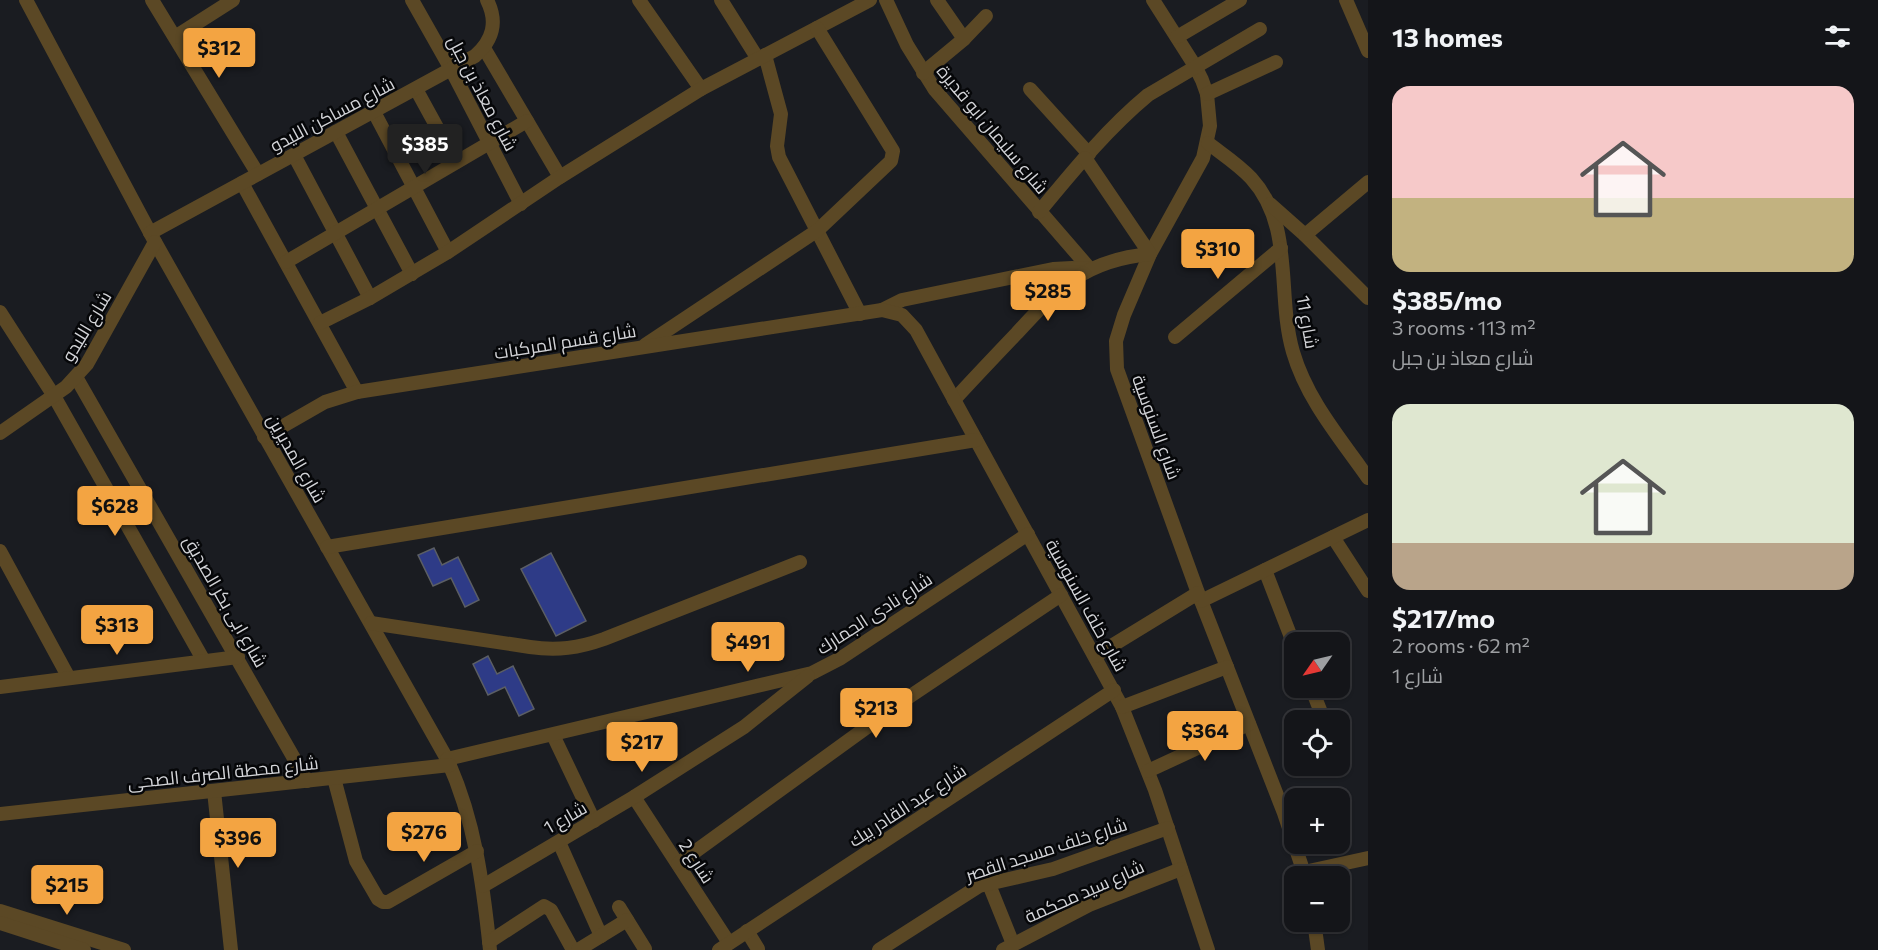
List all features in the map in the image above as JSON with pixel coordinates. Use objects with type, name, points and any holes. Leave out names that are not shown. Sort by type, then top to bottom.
[{"type":"street","name":"شارع المديرين","points":[[26,0],[152,238],[448,762],[466,809],[477,851],[489,946]]},
{"type":"street","points":[[152,0],[258,174]]},
{"type":"street","points":[[175,37],[233,0]]},
{"type":"street","name":"شارع معاذ بن جبل","points":[[412,0],[451,69],[521,204]]},
{"type":"street","points":[[487,0],[494,20],[493,30],[484,48],[560,177]]},
{"type":"street","points":[[639,0],[701,89]]},
{"type":"street","points":[[721,0],[761,57],[781,114],[777,146],[779,157],[860,314]]},
{"type":"street","points":[[320,323],[370,298],[448,252],[560,177],[701,89],[870,0]]},
{"type":"street","name":"شارع سليمان ابو قديرة","points":[[886,0],[923,73],[951,110],[1090,269]]},
{"type":"street","points":[[937,0],[964,39]]},
{"type":"street","name":"شارع السنوسية","points":[[1153,0],[1195,66],[1207,94],[1210,126],[1203,158],[1150,254],[1119,328],[1116,348],[1117,369],[1200,597],[1284,813],[1301,866]]},
{"type":"street","points":[[1177,37],[1240,0]]},
{"type":"street","points":[[1346,0],[1368,51]]},
{"type":"street","points":[[923,73],[964,39],[986,16]]},
{"type":"street","points":[[641,348],[818,230],[891,161],[893,151],[817,28]]},
{"type":"street","points":[[1039,212],[1087,156],[1148,95],[1260,29]]},
{"type":"street","name":"شارع مساكن الليدو","points":[[152,238],[242,183],[476,56],[484,48]]},
{"type":"street","points":[[1207,94],[1276,62]]},
{"type":"street","points":[[416,89],[456,162]]},
{"type":"street","points":[[954,400],[1046,301],[1074,278],[1111,261],[1150,254],[1087,156],[1030,89]]},
{"type":"street","points":[[374,112],[448,252]]},
{"type":"street","points":[[286,262],[527,121]]},
{"type":"street","points":[[336,132],[412,274]]},
{"type":"street","name":"شارع 11","points":[[1208,143],[1251,177],[1268,202],[1275,217],[1281,248],[1286,317],[1299,370],[1316,403],[1368,478]]},
{"type":"street","points":[[294,154],[370,298]]},
{"type":"street","points":[[1305,235],[1368,182]]},
{"type":"street","points":[[242,183],[357,392]]},
{"type":"street","points":[[1268,202],[1305,235],[1368,298]]},
{"type":"street","name":"شارع الليدو","points":[[0,433],[54,396],[76,377],[96,349],[152,238]]},
{"type":"street","points":[[1175,337],[1281,248]]},
{"type":"street","name":"شارع قسم المركبات","points":[[264,437],[325,402],[357,392],[860,314],[882,310],[902,300],[1053,269],[1090,269]]},
{"type":"street","name":"شارع خلف السنوسية","points":[[882,310],[902,315],[910,321],[1114,690],[1149,771],[1208,950]]},
{"type":"street","points":[[0,312],[54,396],[204,661]]},
{"type":"street","name":"شارع ابى بكر الصديق","points":[[76,377],[307,781]]},
{"type":"street","points":[[327,547],[976,440]]},
{"type":"street","points":[[1095,656],[1200,597],[1265,570],[1368,520]]},
{"type":"street","name":"شارع نادى الجمارك","points":[[448,762],[812,673],[841,658],[1028,534]]},
{"type":"street","points":[[1333,537],[1368,591]]},
{"type":"street","points":[[0,551],[4,567],[69,678]]},
{"type":"street","points":[[371,623],[530,647],[568,649],[604,639],[800,562]]},
{"type":"street","points":[[1265,570],[1289,632]]},
{"type":"street","points":[[678,864],[837,747],[1061,595]]},
{"type":"street","points":[[0,687],[238,657]]},
{"type":"street","points":[[1122,707],[1227,667]]},
{"type":"street","name":"شارع 1","points":[[483,886],[634,797],[744,727],[812,673]]},
{"type":"street","name":"شارع عبد القادر بيك","points":[[724,947],[1114,690]]},
{"type":"street","points":[[1149,771],[1249,724]]},
{"type":"street","points":[[552,735],[594,821]]},
{"type":"street","name":"شارع محطة الصرف الصحى","points":[[0,814],[334,778],[448,762]]},
{"type":"street","points":[[334,778],[356,861],[383,903],[477,851]]},
{"type":"street","points":[[214,791],[231,950]]},
{"type":"street","name":"شارع 2","points":[[634,797],[678,864],[724,947]]},
{"type":"street","name":"شارع خلف مسجد القصر","points":[[879,950],[968,891],[988,882],[1041,873],[1168,828]]},
{"type":"street","points":[[558,842],[601,936]]},
{"type":"street","points":[[1336,866],[1368,858]]},
{"type":"street","name":"شارع سيد محكمة","points":[[1008,947],[1089,905],[1181,869]]},
{"type":"street","points":[[988,882],[1008,947]]},
{"type":"street","points":[[489,946],[544,906],[551,910],[573,950]]},
{"type":"street","points":[[619,907],[645,949]]},
{"type":"street","points":[[0,911],[124,950]]},
{"type":"street","points":[[578,950],[627,920]]},
{"type":"street","points":[[0,923],[84,950]]},
{"type":"street","points":[[747,931],[758,949]]},
{"type":"street","points":[[1316,932],[1318,950]]},
{"type":"building","points":[[434,548],[442,565],[458,557],[479,600],[465,607],[451,578],[433,586],[418,555]]},
{"type":"building","points":[[551,553],[586,621],[556,636],[521,569]]},
{"type":"building","points":[[488,656],[497,674],[513,666],[534,709],[519,716],[505,687],[488,695],[473,664]]}]
